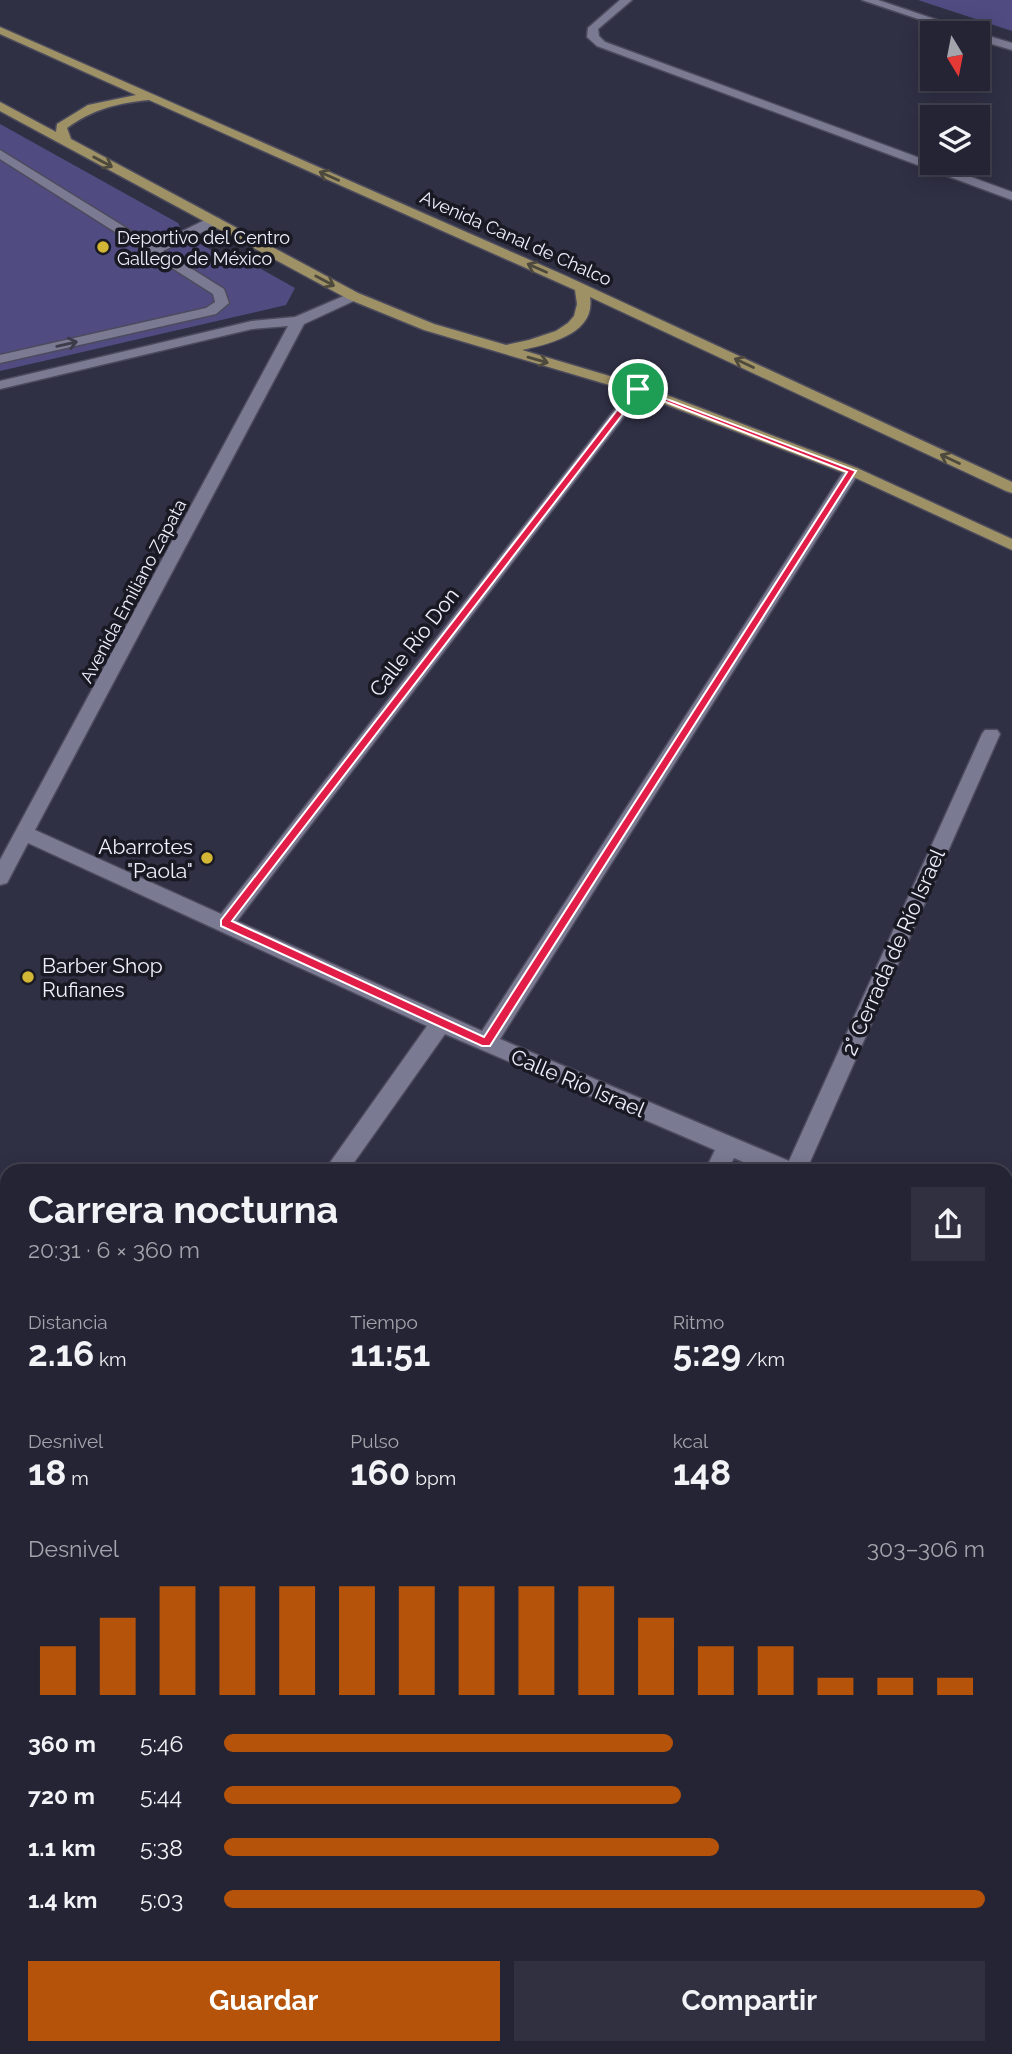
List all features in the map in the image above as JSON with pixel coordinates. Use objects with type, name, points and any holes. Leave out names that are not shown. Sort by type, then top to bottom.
[{"type":"main road","name":"Avenida Canal de Chalco","points":[[0,30],[581,288],[1012,488]]},
{"type":"main road","points":[[66,143],[61,127],[81,111],[109,101],[151,97]]},
{"type":"main road","points":[[0,106],[354,296],[429,327],[638,389],[852,471],[1012,545]]},
{"type":"main road","points":[[502,350],[563,334],[582,319],[586,301],[581,288]]},
{"type":"street","points":[[627,0],[593,28],[593,37],[601,44],[1012,196]]},
{"type":"street","points":[[867,0],[933,21]]},
{"type":"street","points":[[990,40],[1012,47]]},
{"type":"street","points":[[0,154],[219,292],[222,303],[211,311],[0,359]]},
{"type":"street","points":[[153,251],[214,222]]},
{"type":"street","points":[[0,385],[252,325],[298,321],[354,296]]},
{"type":"street","name":"Avenida Emiliano Zapata","points":[[0,878],[298,321]]},
{"type":"street","name":"Calle Río Don","points":[[225,923],[638,389]]},
{"type":"street","points":[[486,1043],[852,471]]},
{"type":"street","name":"2° Cerrada de Río Israel","points":[[798,1164],[991,734]]},
{"type":"street","name":"Calle Río Israel","points":[[25,833],[486,1043],[771,1164]]},
{"type":"street","points":[[340,1164],[441,1023]]},
{"type":"street","points":[[720,1164],[728,1147]]},
{"type":"shaded area","points":[[918,0],[1012,0],[1012,31],[990,24],[990,21],[982,21]]},
{"type":"shaded area","name":"Deportivo del Centro Gallego de México","points":[[0,124],[178,223],[180,227],[176,231],[228,259],[247,261],[295,288],[286,305],[0,371]]},
{"type":"place","name":"Deportivo del Centro Gallego de México","points":[[103,247]]},
{"type":"place","name":"Abarrotes \"Paola\"","points":[[207,858]]},
{"type":"place","name":"Barber Shop Rufianes","points":[[28,977]]},
{"type":"route","points":[[638,389],[852,471],[486,1043],[225,923],[579,465],[638,389]]}]
